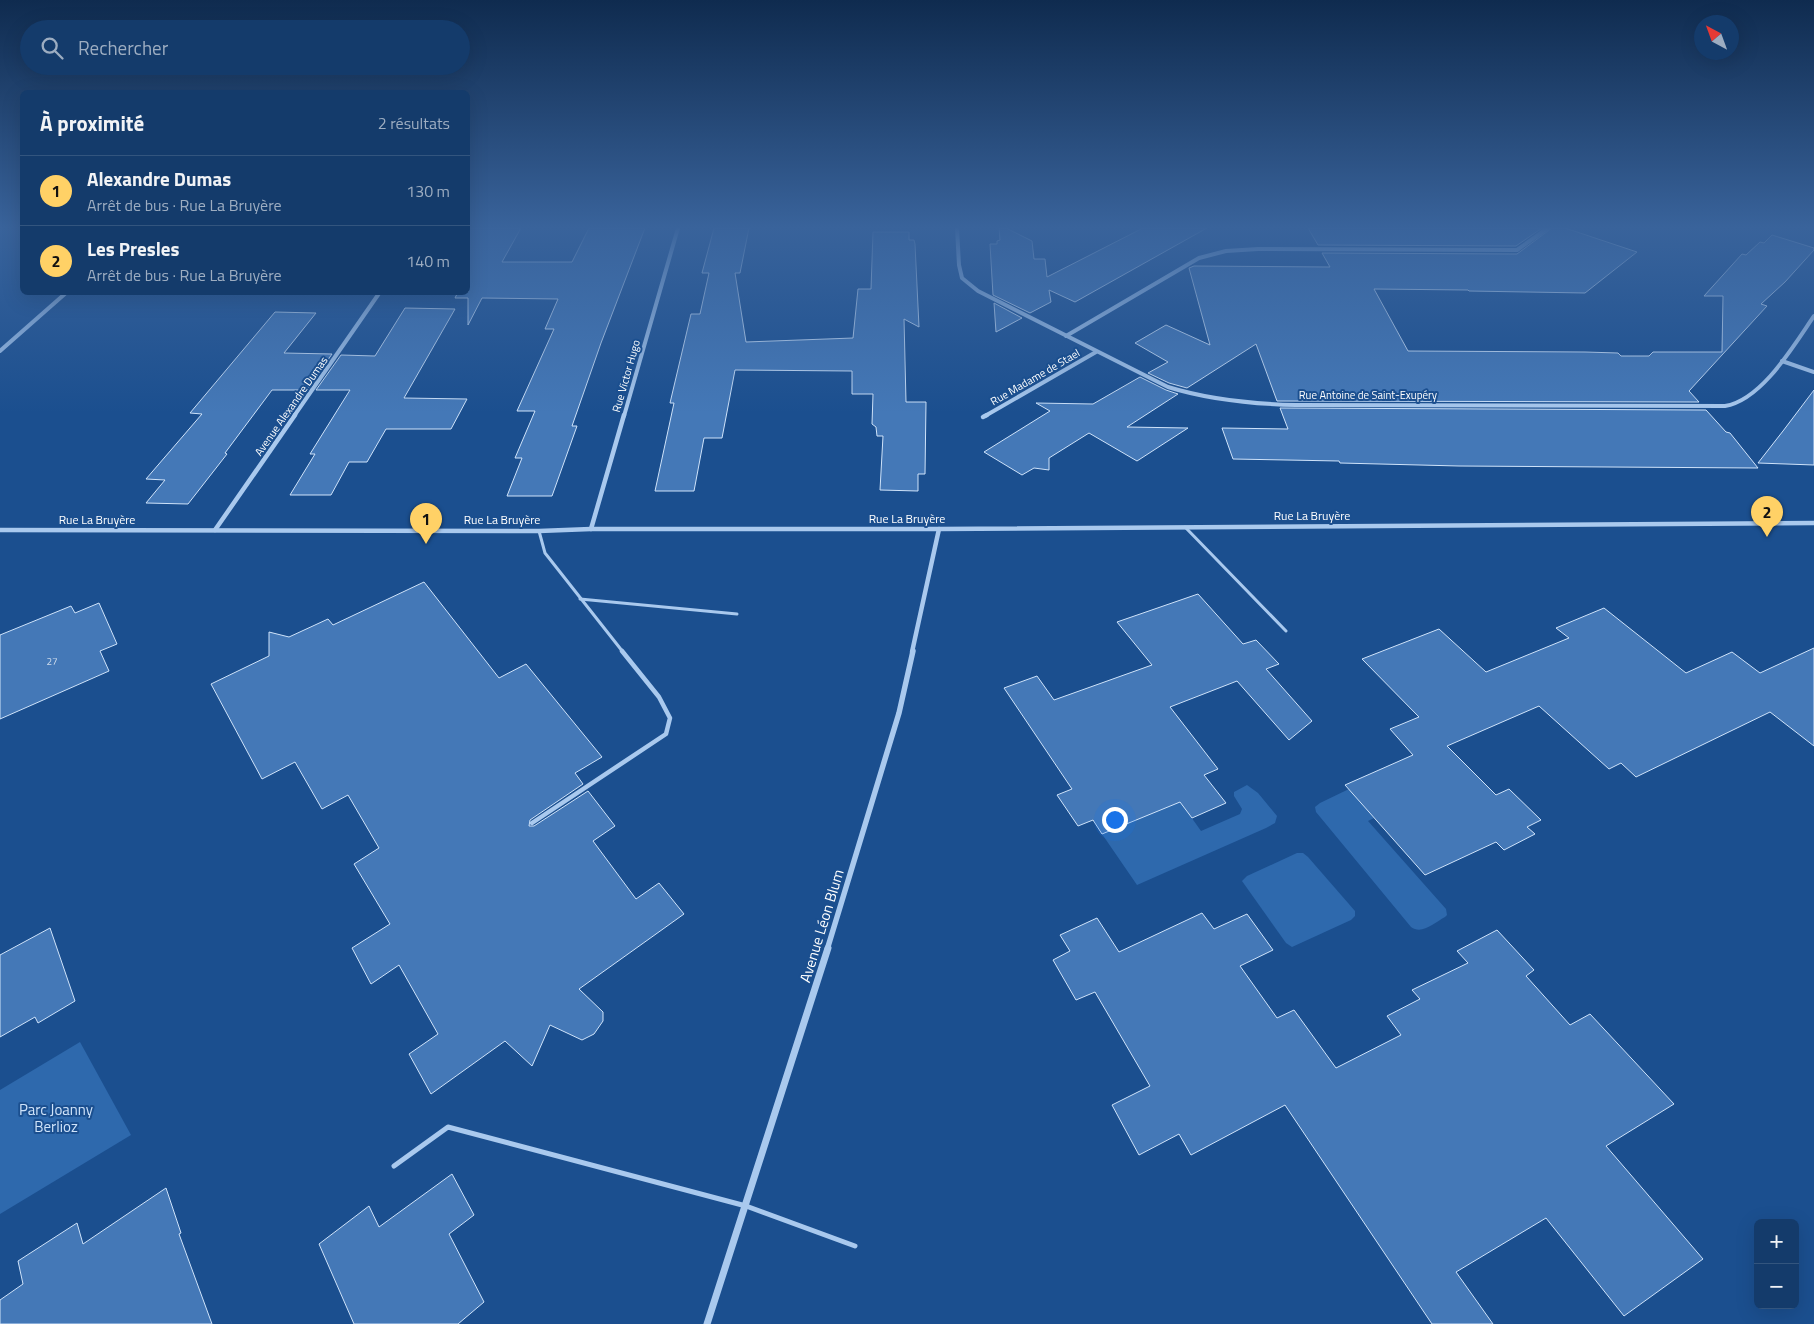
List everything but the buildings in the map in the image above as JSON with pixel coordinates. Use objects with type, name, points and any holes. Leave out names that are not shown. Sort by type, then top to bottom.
[{"type":"street","name":"Rue Victor Hugo","points":[[590,529],[660,290]]},
{"type":"street","name":"Rue Antoine de Saint-Exupéry","points":[[977,290],[1096,352],[1183,393],[1250,402],[1296,404],[1731,405],[1747,397],[1782,360],[1814,316]]},
{"type":"street","points":[[1066,336],[1145,290]]},
{"type":"street","points":[[0,351],[65,295]]},
{"type":"street","name":"Avenue Alexandre Dumas","points":[[215,530],[378,295]]},
{"type":"street","name":"Rue Madame de Stael","points":[[983,417],[1096,352]]},
{"type":"street","points":[[1782,360],[1814,372]]},
{"type":"street","name":"Rue La Bruyère","points":[[0,530],[539,531],[590,529],[938,529],[1814,523]]},
{"type":"street","name":"Avenue Léon Blum","points":[[708,1324],[847,888],[899,713],[938,529]]},
{"type":"lane","points":[[1185,527],[1286,631]]},
{"type":"lane","points":[[532,823],[666,734],[670,718],[659,697],[545,553],[539,531]]},
{"type":"lane","points":[[580,599],[737,614]]},
{"type":"lane","points":[[394,1166],[448,1127],[746,1206],[854,1246]]},
{"type":"green space","points":[[1247,785],[1258,793],[1277,816],[1275,823],[1137,885],[1102,834],[1179,800],[1201,831],[1240,814],[1242,809],[1234,796],[1234,792]]},
{"type":"green space","points":[[1349,789],[1374,818],[1368,821],[1446,909],[1447,915],[1445,917],[1424,929],[1419,930],[1411,927],[1316,812],[1315,807],[1320,803]]},
{"type":"green space","points":[[1297,853],[1303,853],[1308,857],[1355,911],[1355,916],[1351,920],[1292,947],[1286,943],[1242,881],[1247,876]]},
{"type":"green space","name":"Parc Joanny Berlioz","points":[[80,1042],[131,1135],[0,1214],[0,1090]]},
{"type":"place","name":"Les Presles","points":[[1767,537]]},
{"type":"place","name":"Alexandre Dumas","points":[[426,544]]}]
